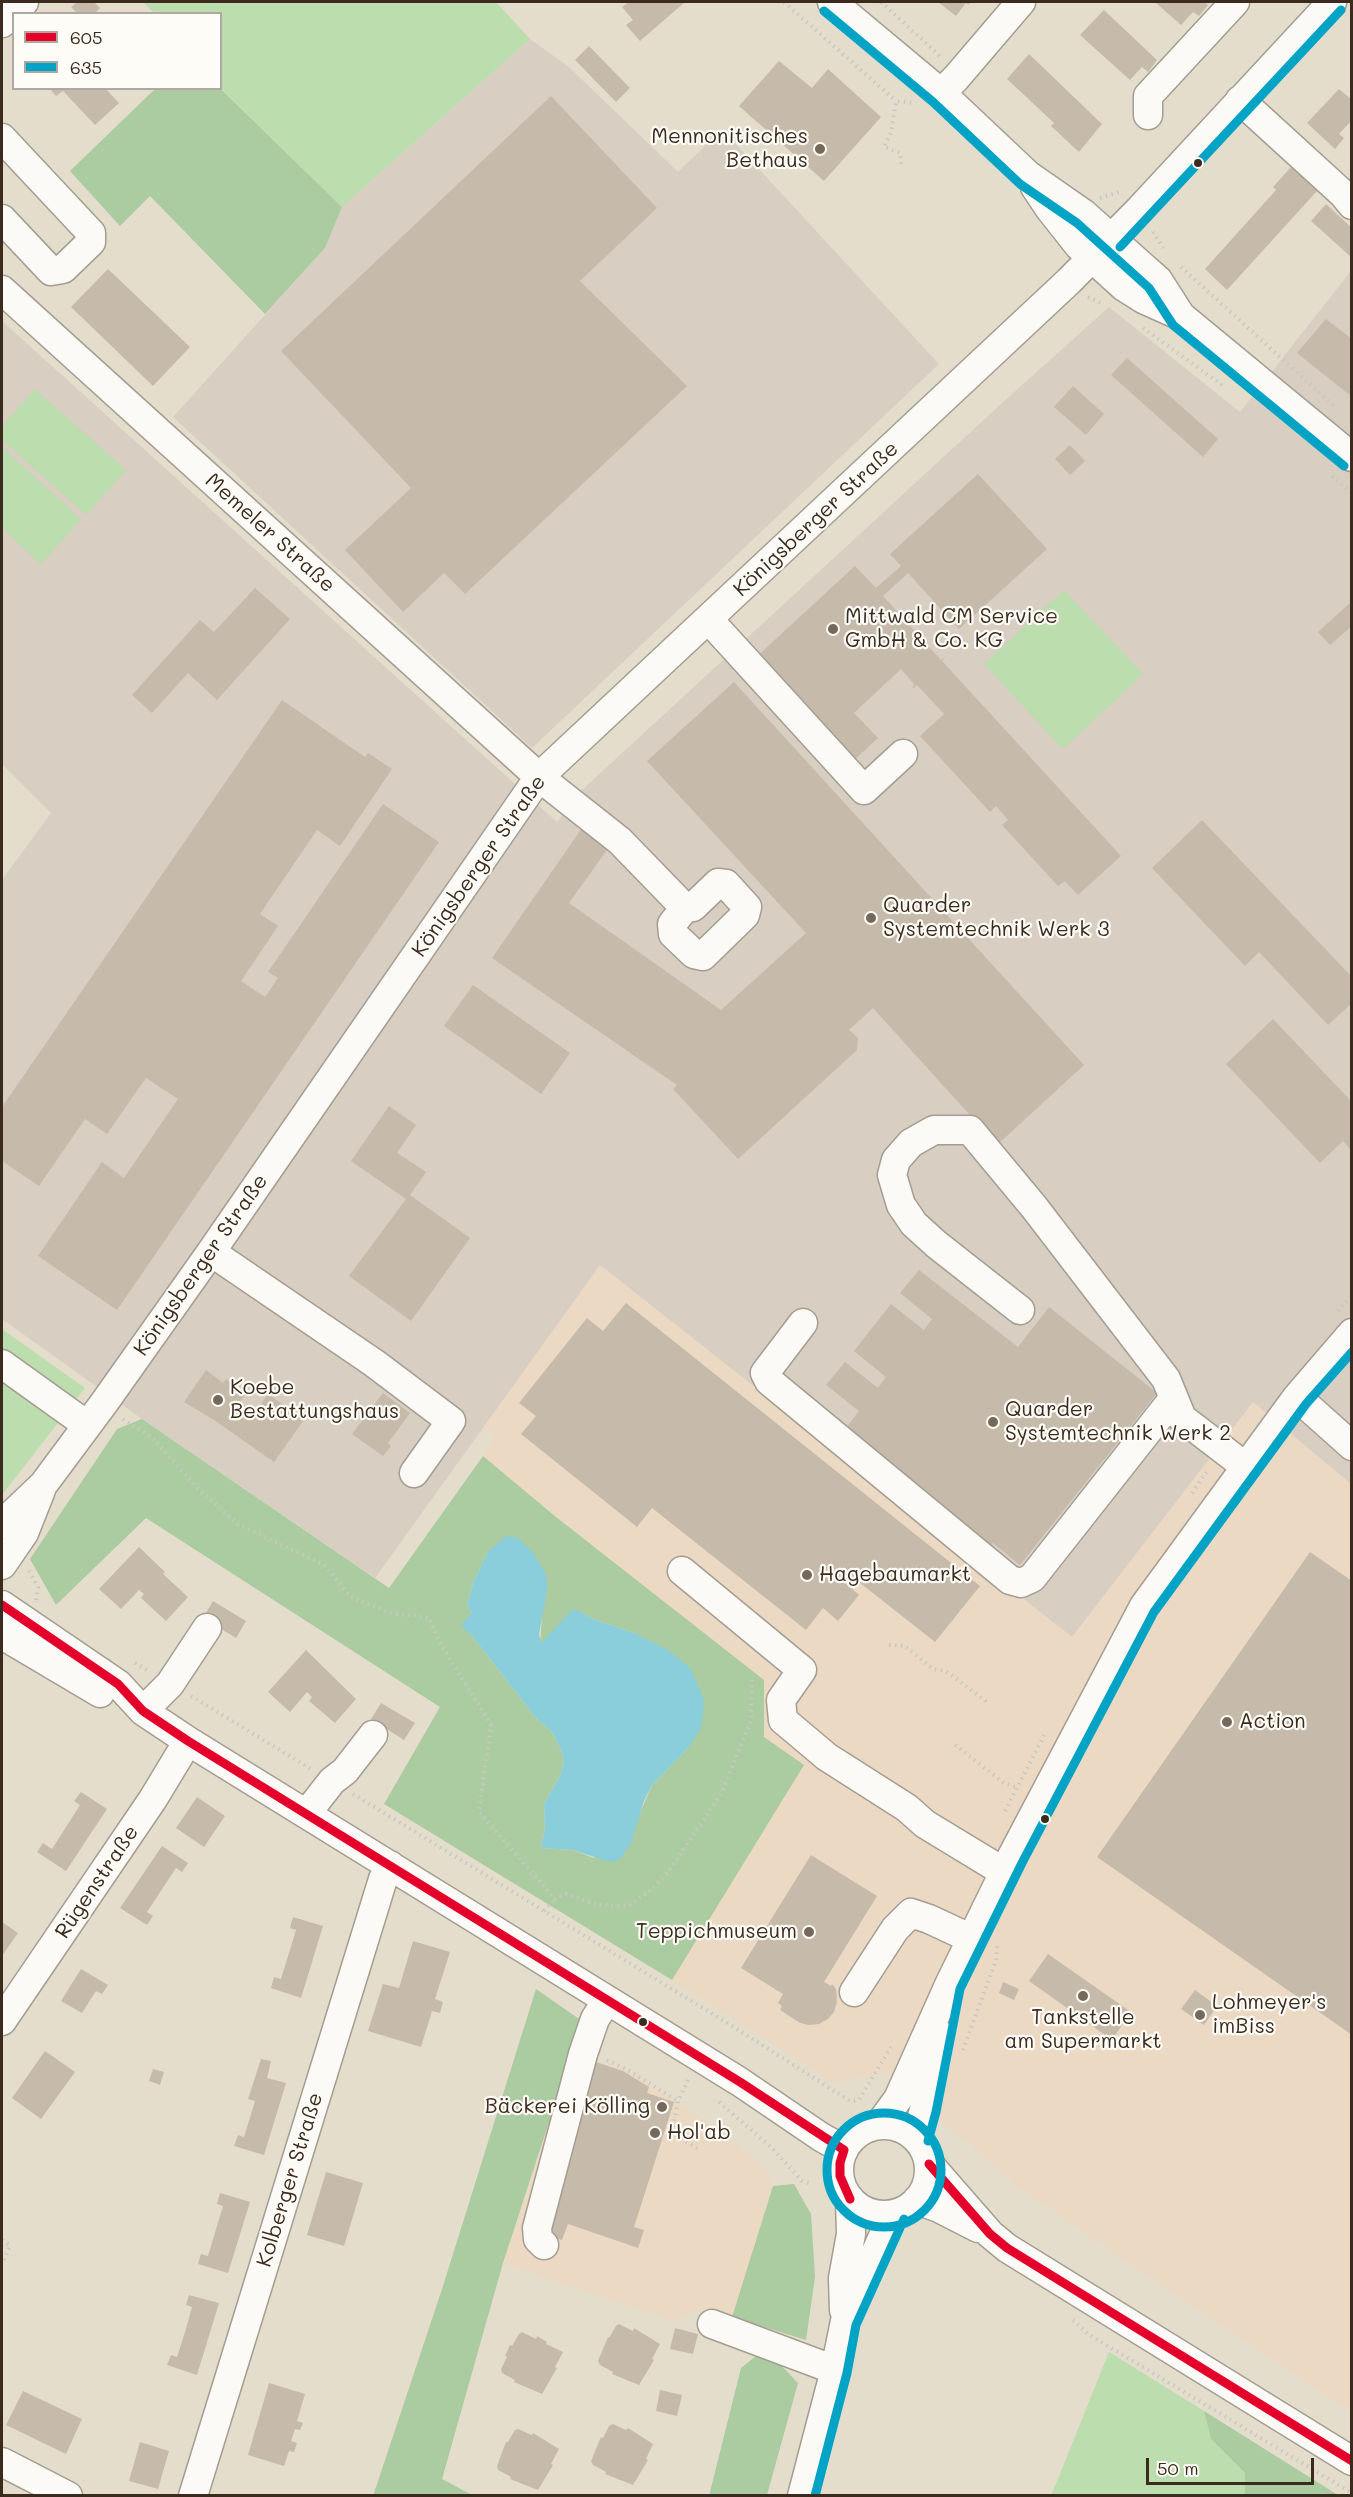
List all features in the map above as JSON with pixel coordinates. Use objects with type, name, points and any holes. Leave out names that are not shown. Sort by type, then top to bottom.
[{"type":"street","points":[[832,2],[928,98],[1028,175],[1084,214],[1102,248],[1158,280],[1181,316],[1352,457]]},
{"type":"street","points":[[928,98],[956,78],[1021,2]]},
{"type":"street","points":[[1148,114],[1148,96],[1235,2]]},
{"type":"street","name":"Königsberger Straße","points":[[2,1524],[43,1485],[95,1414],[211,1252],[538,777],[709,620],[1069,281],[1332,2]]},
{"type":"street","points":[[1240,100],[1343,194],[1352,205]]},
{"type":"street","points":[[2,138],[91,233],[91,242],[63,269],[51,271],[2,219]]},
{"type":"street","name":"Memeler Straße","points":[[2,290],[538,777],[620,841],[685,908]]},
{"type":"street","points":[[709,620],[864,790],[903,754]]},
{"type":"street","points":[[1020,1310],[931,1240],[914,1224],[901,1205],[892,1175],[896,1160],[911,1143],[934,1130],[970,1130],[1034,1207],[1166,1379],[1182,1418],[1246,1467]]},
{"type":"street","points":[[211,1252],[364,1357],[451,1422],[414,1473]]},
{"type":"street","points":[[803,1323],[765,1373],[769,1381],[1010,1580],[1021,1583],[1032,1578],[1173,1399]]},
{"type":"street","points":[[879,2125],[898,2099],[949,1985],[1004,1872],[1144,1606],[1297,1397],[1352,1333]]},
{"type":"street","points":[[2,1364],[95,1414]]},
{"type":"street","points":[[1297,1397],[1352,1446]]},
{"type":"street","name":"Königsberger Straße","points":[[13,1566],[43,1485]]},
{"type":"street","points":[[682,1571],[802,1670],[781,1700],[783,1720],[827,1757],[907,1808],[925,1824],[1004,1872]]},
{"type":"street","points":[[2,1605],[118,1684],[143,1711]]},
{"type":"street","points":[[143,1711],[170,1683],[207,1628]]},
{"type":"street","points":[[2,1635],[110,1698],[143,1711],[844,2150]]},
{"type":"street","points":[[307,1813],[332,1781],[345,1771],[373,1735]]},
{"type":"street","name":"Rügenstraße","points":[[2,2021],[153,1799],[188,1741]]},
{"type":"street","name":"Kolberger Straße","points":[[193,2496],[383,1879],[390,1865]]},
{"type":"street","points":[[854,1992],[895,1929],[911,1913],[972,1939]]},
{"type":"street","points":[[916,2138],[924,2110],[949,1985]]},
{"type":"street","points":[[544,2245],[538,2239],[537,2229],[583,2054],[595,2019],[607,2000]]},
{"type":"street","points":[[845,2321],[905,2207],[925,2188],[929,2176],[927,2154],[916,2138],[905,2130],[879,2125],[858,2133],[844,2150],[840,2163],[840,2176],[850,2199],[870,2212],[905,2207],[939,2208],[990,2234]]},
{"type":"street","points":[[929,2163],[990,2234],[1007,2248],[1352,2462]]},
{"type":"street","points":[[802,2496],[835,2370],[845,2321],[843,2278],[850,2234],[850,2199]]},
{"type":"street","points":[[712,2324],[835,2370]]},
{"type":"street","points":[[2,2462],[68,2496]]},
{"type":"path","points":[[784,2],[896,101],[928,98]]},
{"type":"path","points":[[896,101],[891,133],[884,147],[900,153],[902,165]]},
{"type":"path","points":[[1069,281],[1087,297],[1108,306]]},
{"type":"path","points":[[1137,324],[1231,392]]},
{"type":"path","points":[[1326,471],[1352,493]]},
{"type":"path","points":[[95,1414],[154,1439],[198,1489],[238,1524],[324,1565],[351,1597],[392,1613],[429,1618],[439,1641],[491,1725],[479,1812],[555,1899]]},
{"type":"path","points":[[13,1566],[38,1587],[36,1604]]},
{"type":"path","points":[[890,1645],[905,1646],[933,1669],[945,1671],[985,1701],[986,1706]]},
{"type":"path","points":[[129,1659],[729,2024],[833,2091],[850,2101],[859,2100]]},
{"type":"path","points":[[544,1911],[555,1899],[566,1894],[598,1905],[628,1906],[651,1890],[669,1872],[721,1794],[751,1720],[752,1679]]},
{"type":"path","points":[[955,1745],[1004,1783],[1016,1787]]},
{"type":"path","points":[[583,2054],[624,2068],[678,2101]]},
{"type":"path","points":[[688,2080],[678,2101],[672,2133],[700,2150]]},
{"type":"path","points":[[2,2240],[10,2246],[2,2264]]},
{"type":"shaded area","points":[[530,39],[569,67],[678,172],[722,129],[939,364],[532,748],[173,417],[325,248],[342,207]]},
{"type":"shaded area","points":[[1351,271],[1351,1484],[1253,1402],[1072,1637],[600,1265],[375,1578],[142,1419],[2,1319],[2,880],[51,813],[2,764],[2,321],[557,822],[582,790],[1109,307],[1240,412]]},
{"type":"shaded area","points":[[600,1265],[1072,1637],[1253,1402],[1351,1484],[1351,2412],[1024,2192],[885,2072],[834,2083],[672,1980],[804,1765],[764,1737],[556,1517],[483,1456],[495,1438],[482,1427]]},
{"type":"shaded area","points":[[572,2053],[623,2069],[658,2090],[727,2135],[766,2170],[773,2186],[732,2317],[696,2309],[677,2322],[503,2263]]},
{"type":"green space","points":[[143,2],[496,2],[530,39],[342,207],[222,89],[222,12],[153,12]]},
{"type":"green space","points":[[154,90],[222,90],[342,207],[325,248],[265,314],[150,196],[120,226],[70,171]]},
{"type":"green space","points":[[35,389],[126,470],[86,515],[2,440],[2,426]]},
{"type":"green space","points":[[2,447],[81,519],[41,564],[2,528]]},
{"type":"green space","points":[[1064,590],[1143,674],[1063,749],[984,664]]},
{"type":"green space","points":[[2,1329],[85,1388],[2,1495]]},
{"type":"green space","points":[[142,1419],[389,1588],[483,1456],[556,1517],[764,1680],[764,1737],[804,1765],[672,1980],[384,1804],[440,1707],[146,1518],[56,1605],[30,1559],[117,1429]],"holes":[[[488,1552],[542,1616],[540,1644],[581,1612],[593,1619],[634,1633],[688,1748],[652,1785],[637,1820],[594,1858],[573,1850],[541,1848],[545,1828],[544,1804],[560,1776],[564,1763],[562,1752],[552,1732],[536,1718],[462,1626],[472,1612],[467,1607],[473,1583]]]},
{"type":"green space","points":[[536,1989],[582,2021],[503,2263],[442,2479],[472,2495],[373,2496],[443,2286]]},
{"type":"green space","points":[[794,2184],[811,2214],[815,2277],[806,2340],[732,2317],[773,2186]]},
{"type":"green space","points":[[1109,2352],[1204,2411],[1211,2439],[1245,2473],[1245,2495],[1051,2496]]},
{"type":"green space","points":[[756,2356],[780,2364],[798,2383],[767,2495],[709,2496],[741,2368]]},
{"type":"green space","points":[[1204,2411],[1338,2495],[1245,2495],[1245,2473],[1211,2439]]},
{"type":"water","points":[[506,1536],[518,1538],[535,1555],[546,1575],[547,1591],[539,1634],[541,1643],[573,1609],[593,1619],[634,1633],[668,1650],[690,1668],[704,1700],[701,1728],[688,1748],[652,1785],[644,1801],[631,1843],[620,1859],[610,1862],[573,1850],[541,1848],[545,1828],[544,1804],[560,1776],[564,1763],[562,1752],[552,1732],[536,1718],[473,1637],[461,1626],[472,1612],[467,1607],[473,1583],[488,1552]]},
{"type":"building","points":[[77,2],[94,2],[100,8],[96,12],[76,12],[71,7]]},
{"type":"building","points":[[629,2],[685,2],[640,41],[626,25],[633,20],[622,7]]},
{"type":"building","points":[[938,2],[971,2],[968,5],[966,3],[956,16]]},
{"type":"building","points":[[1155,2],[1205,2],[1208,5],[1199,16],[1193,12],[1181,25]]},
{"type":"building","points":[[1104,10],[1157,60],[1148,72],[1142,67],[1130,80],[1080,35]]},
{"type":"building","points":[[589,46],[630,88],[616,102],[575,60]]},
{"type":"building","points":[[1029,54],[1102,124],[1079,152],[1051,126],[1054,123],[1007,79]]},
{"type":"building","name":"Mennonitisches Bethaus","points":[[779,61],[812,88],[828,69],[881,117],[824,181],[739,106]]},
{"type":"building","points":[[1339,89],[1352,100],[1352,120],[1339,134],[1344,138],[1335,149],[1307,123]]},
{"type":"building","points":[[51,90],[107,90],[119,103],[95,125],[63,91],[56,96]]},
{"type":"building","points":[[551,96],[657,208],[580,281],[687,386],[465,594],[444,573],[403,612],[345,550],[411,488],[281,351]]},
{"type":"building","points":[[1291,167],[1317,191],[1227,290],[1205,269],[1276,190],[1273,187]]},
{"type":"building","points":[[1326,204],[1352,228],[1352,258],[1311,221]]},
{"type":"building","points":[[108,269],[190,347],[153,386],[71,307]]},
{"type":"building","points":[[1326,319],[1352,339],[1352,397],[1297,353]]},
{"type":"building","points":[[1127,358],[1218,439],[1203,457],[1111,375]]},
{"type":"building","points":[[1073,386],[1104,414],[1086,435],[1054,407]]},
{"type":"building","points":[[1070,445],[1085,461],[1070,475],[1055,459]]},
{"type":"building","points":[[978,474],[1047,549],[959,629],[908,573],[883,596],[941,660],[946,656],[942,661],[1121,856],[1078,895],[1065,881],[1058,886],[1002,825],[1008,820],[996,806],[990,812],[920,736],[944,714],[917,685],[912,689],[914,684],[901,669],[854,713],[878,738],[850,764],[753,660],[855,566],[876,588],[901,566],[890,554]]},
{"type":"building","points":[[255,588],[290,619],[217,700],[188,673],[152,713],[132,695],[200,620],[214,632]]},
{"type":"building","points":[[1352,601],[1352,626],[1330,645],[1318,632]]},
{"type":"building","name":"Quarder Systemtechnik Werk 3","points":[[734,682],[1084,1065],[997,1145],[873,1008],[849,1030],[858,1038],[857,1050],[738,1159],[673,1089],[677,1085],[492,958],[582,828],[609,847],[569,903],[721,1010],[806,933],[647,761]]},
{"type":"building","points":[[282,700],[365,757],[368,753],[392,769],[340,846],[317,830],[260,914],[278,926],[241,981],[265,997],[278,978],[268,972],[383,804],[439,842],[117,1310],[38,1256],[102,1162],[124,1178],[178,1099],[146,1078],[107,1134],[85,1119],[39,1186],[2,1161],[2,1107]]},
{"type":"building","points":[[1202,820],[1352,977],[1352,1003],[1328,1025],[1259,952],[1245,966],[1152,868]]},
{"type":"building","points":[[473,985],[570,1053],[541,1094],[444,1026]]},
{"type":"building","points":[[1273,1019],[1352,1102],[1352,1147],[1350,1149],[1343,1141],[1320,1163],[1226,1064]]},
{"type":"building","points":[[389,1106],[416,1125],[397,1153],[426,1172],[410,1195],[470,1238],[411,1321],[349,1276],[406,1199],[351,1161]]},
{"type":"building","name":"Quarder Systemtechnik Werk 2","points":[[919,1270],[1018,1347],[1049,1307],[1157,1393],[1020,1565],[993,1543],[989,1547],[843,1432],[859,1411],[826,1385],[845,1362],[878,1388],[886,1377],[854,1351],[891,1304],[924,1330],[932,1319],[900,1293]]},
{"type":"building","points":[[626,1303],[980,1586],[935,1642],[850,1575],[844,1582],[859,1595],[838,1621],[823,1608],[806,1630],[652,1508],[637,1527],[521,1434],[536,1416],[519,1403],[587,1318],[603,1331]]},
{"type":"building","points":[[206,1370],[223,1383],[226,1379],[246,1393],[240,1402],[255,1413],[268,1394],[304,1420],[274,1462],[184,1402]]},
{"type":"building","points":[[383,1393],[410,1413],[388,1443],[391,1446],[383,1456],[352,1434]]},
{"type":"building","points":[[139,1547],[188,1597],[166,1621],[141,1598],[144,1594],[139,1590],[121,1609],[99,1589]]},
{"type":"building","points":[[1310,1552],[1352,1581],[1352,2035],[1097,1857]]},
{"type":"building","points":[[213,1601],[246,1621],[236,1638],[203,1618]]},
{"type":"building","points":[[306,1650],[356,1699],[335,1723],[309,1701],[312,1697],[307,1692],[290,1712],[268,1692]]},
{"type":"building","points":[[381,1703],[415,1723],[404,1740],[371,1719]]},
{"type":"building","points":[[81,1792],[107,1809],[66,1871],[37,1852],[43,1843],[52,1849],[80,1805],[74,1801]]},
{"type":"building","points":[[197,1797],[225,1816],[204,1847],[176,1828]]},
{"type":"building","points":[[162,1846],[188,1863],[182,1872],[176,1868],[147,1912],[153,1916],[147,1925],[120,1908]]},
{"type":"building","name":"Teppichmuseum","points":[[811,1855],[877,1896],[824,1982],[831,1986],[832,1984],[836,1989],[837,2002],[834,2012],[819,2024],[809,2025],[800,2023],[780,2010],[782,2006],[778,2003],[783,1994],[741,1968]]},
{"type":"building","points":[[293,1917],[323,1926],[301,1998],[271,1988],[274,1977],[281,1979],[296,1930],[290,1928]]},
{"type":"building","points":[[2,1922],[18,1933],[2,1956]]},
{"type":"building","points":[[413,1941],[450,1952],[435,1999],[443,2002],[440,2013],[432,2011],[421,2047],[368,2031],[383,1984],[399,1988]]},
{"type":"building","points":[[1048,1954],[1131,2012],[1112,2040],[1029,1981]]},
{"type":"building","points":[[81,1969],[108,1985],[102,1994],[96,1991],[82,2013],[61,2001]]},
{"type":"building","points":[[1003,1982],[1019,1989],[1014,2000],[999,1993]]},
{"type":"building","points":[[1195,1990],[1217,2006],[1204,2025],[1181,2009]]},
{"type":"building","points":[[45,2051],[75,2072],[41,2119],[12,2098]]},
{"type":"building","points":[[261,2059],[271,2061],[267,2078],[286,2083],[264,2155],[234,2146],[238,2135],[244,2137],[255,2101],[248,2099]]},
{"type":"building","points":[[596,2062],[623,2071],[649,2087],[647,2093],[674,2102],[634,2227],[644,2230],[638,2248],[568,2224],[562,2240],[549,2236],[546,2217]]},
{"type":"building","points":[[153,2069],[164,2072],[160,2085],[149,2081]]},
{"type":"building","points":[[326,2172],[363,2183],[344,2246],[307,2235]]},
{"type":"building","points":[[220,2193],[250,2202],[228,2273],[198,2264],[201,2254],[208,2256],[223,2206],[217,2204]]},
{"type":"building","points":[[189,2295],[219,2303],[197,2375],[167,2365],[171,2355],[177,2357],[185,2332],[192,2307],[186,2305]]},
{"type":"building","points":[[619,2324],[633,2331],[634,2328],[660,2344],[652,2359],[654,2360],[639,2385],[612,2374],[613,2372],[600,2365],[598,2361],[608,2337]]},
{"type":"building","points":[[675,2328],[698,2334],[693,2354],[670,2349]]},
{"type":"building","points":[[522,2332],[536,2339],[537,2336],[547,2342],[546,2344],[563,2352],[542,2394],[514,2382],[515,2380],[502,2373],[501,2369],[510,2345],[512,2346]]},
{"type":"building","points":[[269,2383],[305,2394],[297,2421],[303,2423],[300,2430],[295,2429],[291,2441],[297,2443],[294,2452],[289,2451],[284,2466],[248,2455]]},
{"type":"building","points":[[660,2390],[682,2395],[677,2416],[656,2411]]},
{"type":"building","points":[[23,2391],[82,2419],[66,2454],[6,2425]]},
{"type":"building","points":[[613,2424],[626,2430],[628,2428],[653,2444],[646,2459],[648,2460],[633,2485],[605,2474],[606,2472],[593,2465],[591,2461],[601,2437],[603,2438],[609,2426]]},
{"type":"building","points":[[518,2429],[532,2435],[533,2433],[559,2449],[551,2464],[553,2465],[538,2490],[510,2479],[511,2477],[498,2470],[497,2466],[506,2442]]},
{"type":"building","points":[[140,2442],[169,2451],[158,2489],[129,2481]]},
{"type":"transit line","name":"635","points":[[1120,247],[1341,10]]},
{"type":"transit line","name":"635","points":[[824,11],[933,102],[1020,184],[1077,223],[1149,288],[1173,325],[1344,466]]},
{"type":"transit line","name":"635","points":[[928,2141],[936,2112],[960,1989],[1022,1863],[1154,1612],[1306,1404],[1352,1352]]},
{"type":"transit line","name":"605","points":[[2,1605],[118,1684],[143,1711],[188,1741],[740,2082],[844,2150]]},
{"type":"transit line","name":"635","points":[[884,2113],[906,2118],[924,2130],[936,2148],[941,2170],[936,2192],[924,2210],[906,2222],[884,2227],[862,2222],[844,2210],[832,2192],[827,2170],[832,2148],[844,2130],[862,2118],[884,2113]]},
{"type":"transit line","name":"605","points":[[844,2150],[840,2163],[840,2176],[850,2199]]},
{"type":"transit line","name":"605","points":[[929,2164],[990,2234],[1007,2248],[1352,2461]]},
{"type":"transit line","name":"635","points":[[815,2496],[847,2373],[856,2325],[904,2219]]},
{"type":"place","name":"Mennonitisches Bethaus","points":[[820,149]]},
{"type":"place","name":"Mittwald CM Service GmbH & Co. KG","points":[[833,629]]},
{"type":"place","name":"Quarder Systemtechnik Werk 3","points":[[871,918]]},
{"type":"place","name":"Koebe Bestattungshaus","points":[[218,1400]]},
{"type":"place","name":"Quarder Systemtechnik Werk 2","points":[[993,1422]]},
{"type":"place","name":"Hagebaumarkt","points":[[807,1575]]},
{"type":"place","name":"Action","points":[[1227,1722]]},
{"type":"place","name":"Teppichmuseum","points":[[809,1932]]},
{"type":"place","name":"Tankstelle am Supermarkt","points":[[1083,1996]]},
{"type":"place","name":"Lohmeyer's imBiss","points":[[1200,2015]]},
{"type":"place","name":"Bäckerei Kölling","points":[[662,2107]]},
{"type":"place","name":"Hol'ab","points":[[655,2133]]}]
